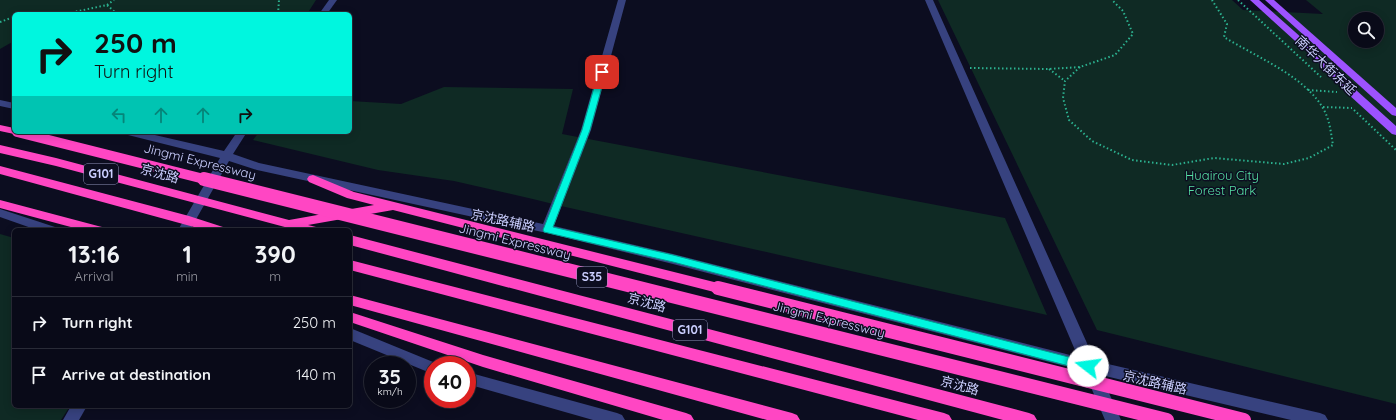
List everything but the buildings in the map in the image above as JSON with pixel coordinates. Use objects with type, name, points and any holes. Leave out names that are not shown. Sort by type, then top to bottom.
[{"type":"highway","points":[[0,128],[12,131]]},
{"type":"highway","name":"Jingmi Expressway","points":[[25,134],[1167,420]]},
{"type":"highway","name":"京沈路","points":[[0,149],[305,228]]},
{"type":"highway","name":"G101","points":[[0,170],[186,225],[206,228]]},
{"type":"highway","points":[[313,179],[352,195],[1244,420]]},
{"type":"highway","points":[[0,204],[90,228]]},
{"type":"highway","points":[[287,223],[396,205]]},
{"type":"highway","name":"京沈路","points":[[352,241],[1029,420]]},
{"type":"highway","name":"G101","points":[[352,266],[944,420]]},
{"type":"highway","points":[[352,301],[792,420]]},
{"type":"highway","points":[[352,318],[483,361],[686,420]]},
{"type":"main road","name":"南华大街东延","points":[[1254,0],[1318,57],[1352,92],[1396,132]]},
{"type":"main road","name":"南华大街东延","points":[[1269,0],[1396,113]]},
{"type":"street","points":[[324,12],[333,0]]},
{"type":"street","points":[[547,230],[586,130],[622,0]]},
{"type":"street","points":[[929,0],[1088,366],[1113,420]]},
{"type":"street","points":[[0,102],[12,105]]},
{"type":"street","name":"京沈路辅路","points":[[137,134],[214,152],[257,166],[673,259],[1088,366],[1320,420]]},
{"type":"street","points":[[186,225],[226,156],[241,134]]},
{"type":"street","points":[[0,213],[45,228]]},
{"type":"street","points":[[352,335],[424,364]]},
{"type":"street","points":[[476,381],[618,420]]},
{"type":"street","points":[[71,420],[79,408]]},
{"type":"path","points":[[58,12],[74,12],[107,5],[114,0]]},
{"type":"path","points":[[279,0],[279,12]]},
{"type":"path","points":[[958,66],[1048,69],[1080,68],[1115,55],[1133,34],[1127,17],[1112,0]]},
{"type":"path","points":[[1080,68],[1065,81],[1063,98],[1069,120],[1092,141],[1132,160],[1172,165],[1214,158],[1284,164],[1309,158],[1333,145],[1330,124],[1323,107],[1308,90],[1272,65],[1243,50],[1224,37],[1227,24],[1212,0]]},
{"type":"path","name":"南华大街东延","points":[[1238,0],[1326,81]]},
{"type":"path","points":[[107,5],[115,12]]},
{"type":"path","points":[[0,22],[12,17]]},
{"type":"path","points":[[1048,69],[1065,81]]},
{"type":"path","name":"南华大街东延","points":[[1332,86],[1342,97]]},
{"type":"path","points":[[1308,90],[1337,92]]},
{"type":"path","name":"南华大街东延","points":[[1347,102],[1396,150]]},
{"type":"path","points":[[1323,107],[1352,108]]},
{"type":"green space","points":[[0,0],[316,0],[308,12],[12,12],[12,42],[0,49]]},
{"type":"green space","name":"Huairou City Forest Park","points":[[938,0],[1232,0],[1243,10],[1323,14],[1306,0],[1396,0],[1396,404],[1097,330]]},
{"type":"green space","points":[[444,87],[573,89],[562,134],[1005,218],[1047,315],[454,181],[378,170],[253,140],[258,134],[352,134],[352,101],[401,104]]},
{"type":"green space","points":[[0,234],[12,237],[12,408],[69,408],[61,420],[0,420]]},
{"type":"route","points":[[602,72],[586,130],[547,230],[673,259],[1088,366]]}]
